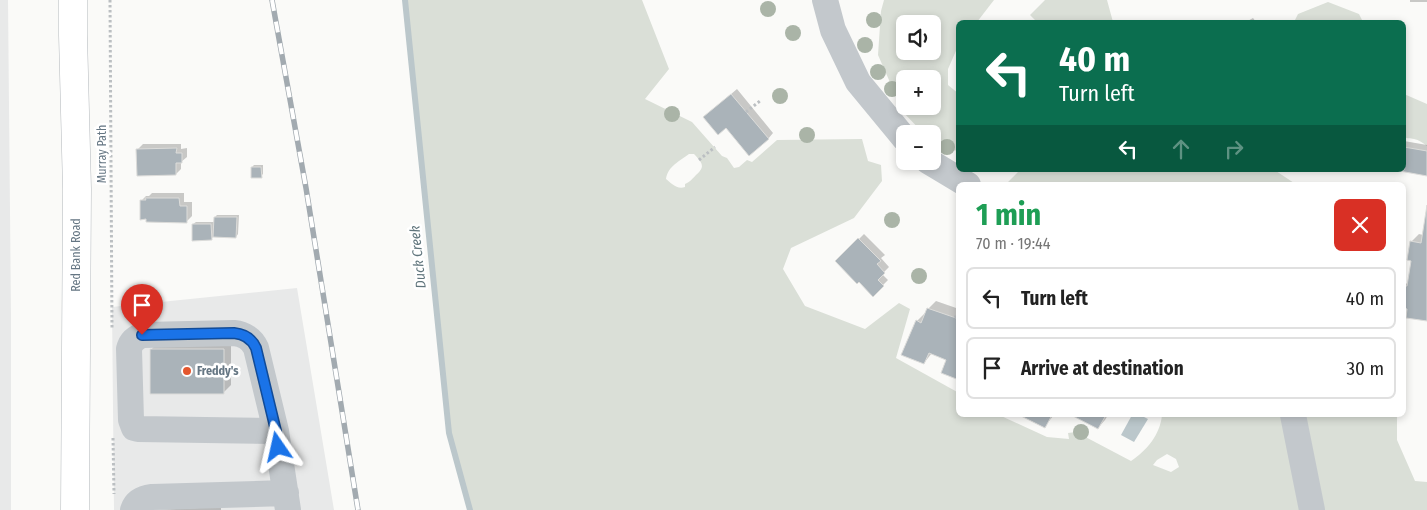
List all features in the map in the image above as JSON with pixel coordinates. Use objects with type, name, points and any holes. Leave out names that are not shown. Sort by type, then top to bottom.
[{"type":"highway","name":"Red Bank Road","points":[[73,0],[77,189],[74,510]]},
{"type":"street","points":[[825,0],[832,30],[858,82],[896,128]]},
{"type":"street","points":[[941,169],[963,182]]},
{"type":"street","points":[[214,510],[287,502],[268,431],[256,348],[246,336],[234,333],[144,334],[133,342],[129,354],[130,420],[134,428],[268,431]]},
{"type":"street","points":[[1293,417],[1312,510]]},
{"type":"street","points":[[151,506],[256,505]]},
{"type":"path","name":"Murray Path","points":[[110,0],[112,307]]},
{"type":"path","points":[[746,112],[760,101]]},
{"type":"path","points":[[699,160],[715,147]]},
{"type":"shaded area","points":[[0,0],[8,0],[11,510],[0,510]]},
{"type":"shaded area","points":[[405,0],[642,0],[669,69],[645,99],[692,122],[722,156],[727,158],[734,168],[739,167],[747,160],[752,162],[777,140],[862,139],[868,161],[881,165],[882,181],[854,218],[791,248],[783,269],[805,306],[865,329],[899,303],[910,309],[896,358],[956,391],[956,417],[1003,417],[1047,437],[1069,439],[1068,433],[1076,432],[1131,461],[1152,441],[1159,429],[1162,417],[1397,417],[1397,440],[1415,481],[1427,482],[1427,510],[470,510],[449,433]],"holes":[[[689,154],[694,154],[702,167],[685,184],[685,187],[677,187],[666,179],[667,174],[675,164]],[[1167,454],[1176,459],[1179,467],[1171,472],[1153,465]]]},
{"type":"shaded area","points":[[884,0],[994,0],[979,20],[956,20],[956,51],[948,69],[948,85],[956,92],[956,150],[941,153],[941,125],[915,125],[906,115],[941,115],[941,70],[896,70],[896,96],[878,55],[881,11]]},
{"type":"shaded area","points":[[1045,0],[1107,0],[1112,20],[1035,20],[1030,15]]},
{"type":"shaded area","points":[[1328,2],[1359,14],[1362,20],[1295,20],[1298,14]]},
{"type":"shaded area","points":[[1406,95],[1427,104],[1427,146],[1418,140],[1407,138]]},
{"type":"shaded area","points":[[1018,172],[1278,172],[1292,182],[1008,182]]},
{"type":"shaded area","points":[[297,288],[334,510],[114,510],[112,307]]},
{"type":"shaded area","points":[[1131,417],[1144,417],[1148,419],[1134,442],[1121,435]]},
{"type":"building","points":[[731,94],[769,139],[749,156],[726,128],[718,135],[703,117]]},
{"type":"building","points":[[1406,147],[1427,151],[1427,176],[1405,172]]},
{"type":"building","points":[[177,148],[176,153],[182,153],[182,163],[176,163],[176,175],[137,176],[136,149]]},
{"type":"building","points":[[251,167],[261,167],[262,178],[251,178]]},
{"type":"building","points":[[145,198],[179,198],[180,206],[187,206],[187,223],[146,222],[146,219],[140,220],[140,200],[146,200]]},
{"type":"building","points":[[1427,205],[1427,321],[1406,318],[1406,286],[1411,261],[1407,260],[1410,241],[1421,243]]},
{"type":"building","points":[[214,217],[237,217],[236,238],[213,237]]},
{"type":"building","points":[[192,224],[211,224],[212,240],[192,241]]},
{"type":"building","points":[[858,238],[881,261],[877,264],[885,273],[878,280],[884,286],[873,297],[859,282],[857,284],[835,261]]},
{"type":"building","points":[[927,308],[956,318],[956,379],[941,373],[946,360],[929,353],[924,364],[901,355],[916,320],[921,323]]},
{"type":"building","name":"Freddy's","points":[[150,349],[224,349],[224,394],[150,394]]},
{"type":"building","points":[[1023,417],[1051,417],[1045,428]]},
{"type":"building","points":[[1075,417],[1105,417],[1098,429]]},
{"type":"waterway","name":"Duck Creek","points":[[405,0],[449,433],[470,510]]},
{"type":"railway","points":[[272,0],[306,188],[358,510]]},
{"type":"place","name":"Freddy's","points":[[187,371]]},
{"type":"route","points":[[142,335],[239,333],[248,337],[256,348],[276,431],[278,447]]}]
